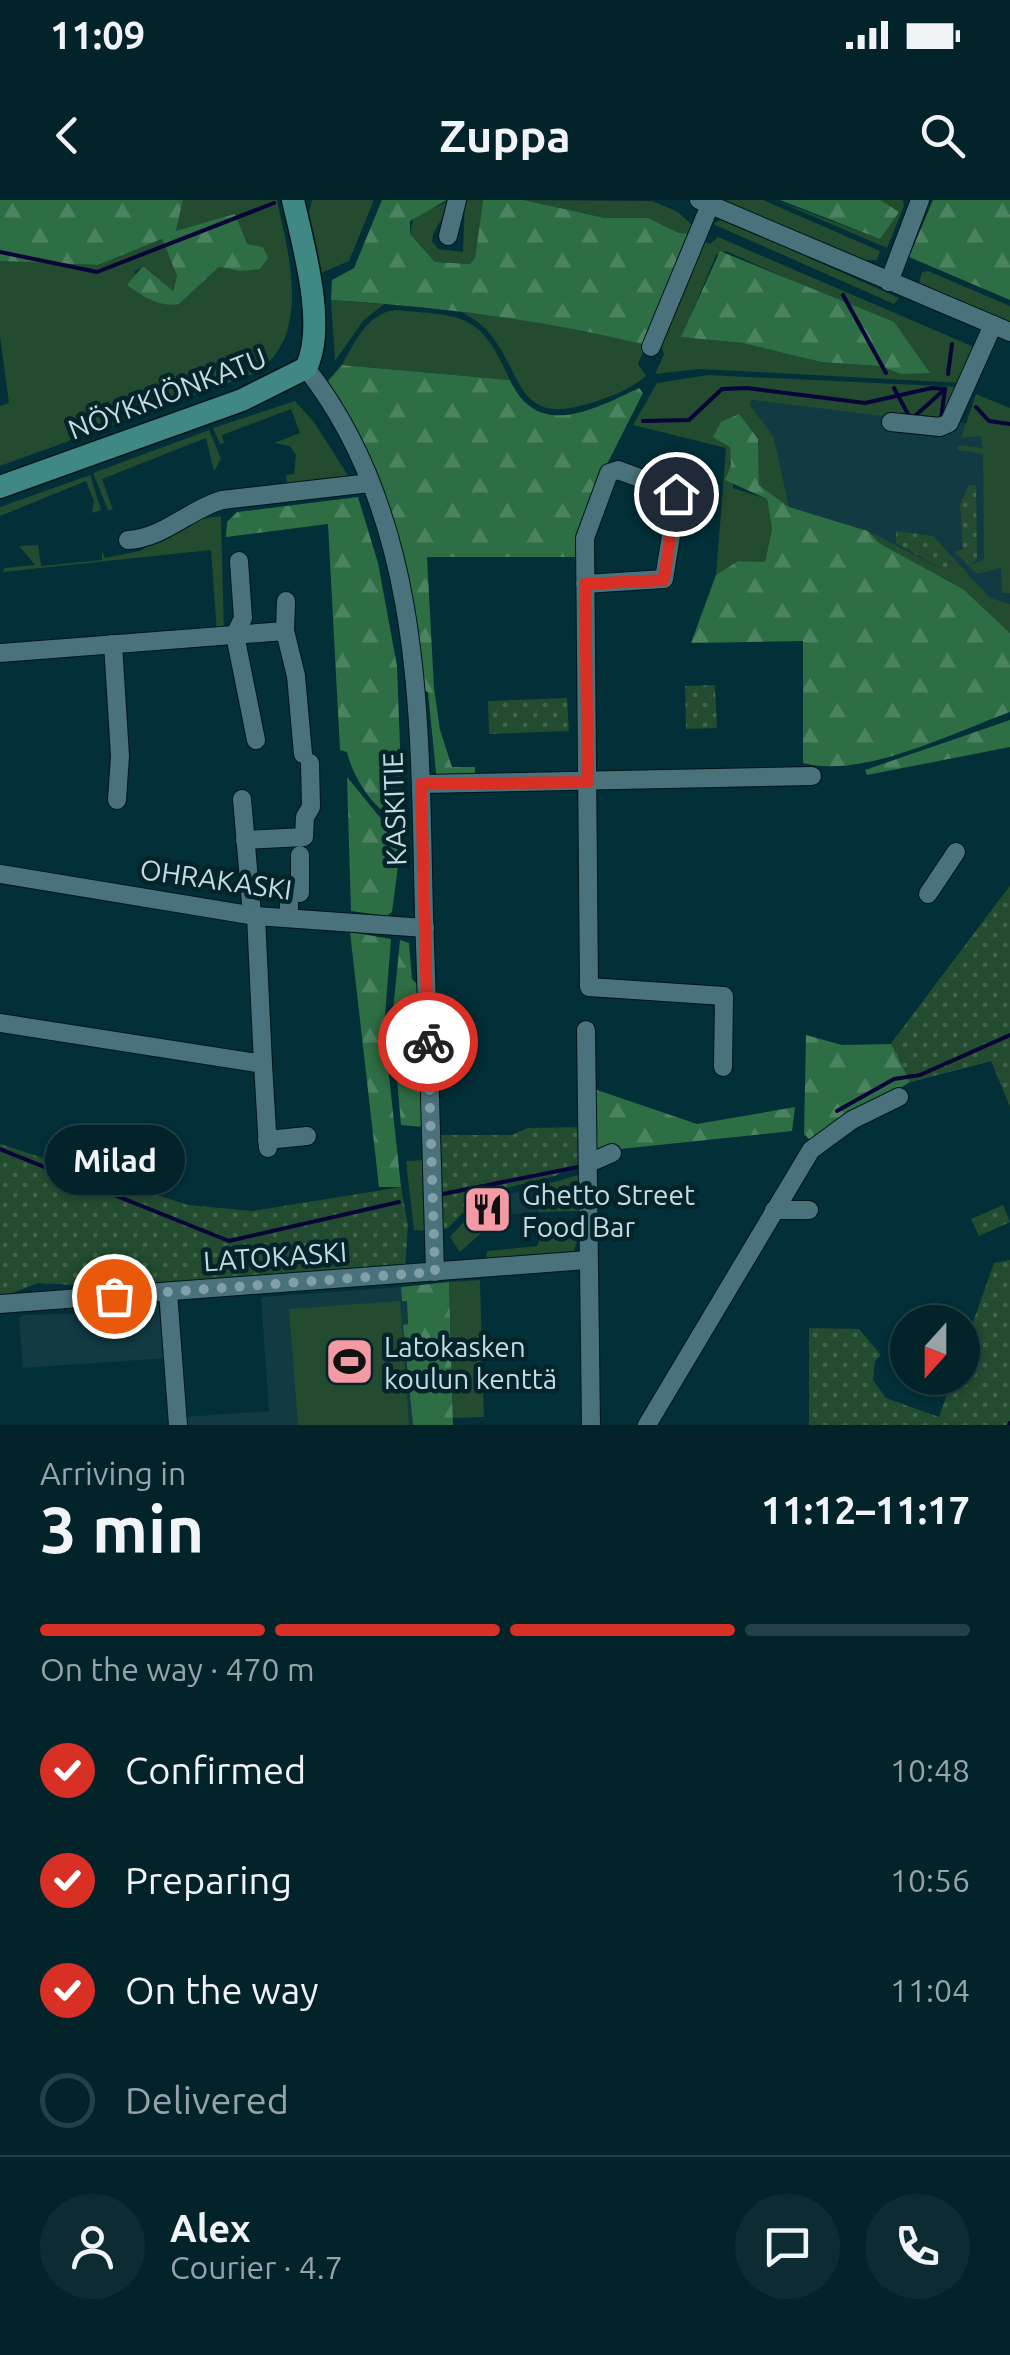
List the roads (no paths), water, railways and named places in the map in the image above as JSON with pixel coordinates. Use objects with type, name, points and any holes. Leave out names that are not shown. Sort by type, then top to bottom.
[{"type":"main road","name":"NÖYKKIÖNKATU","points":[[0,488],[227,406],[306,368],[315,340],[313,310],[293,200]]},
{"type":"street","points":[[448,236],[458,200]]},
{"type":"street","points":[[884,280],[912,200]]},
{"type":"street","points":[[884,280],[920,200]]},
{"type":"street","points":[[651,347],[705,202],[1002,329],[949,423],[940,427],[892,422]]},
{"type":"street","name":"KASKITIE","points":[[306,368],[352,440],[370,484],[408,622],[418,694],[435,1272]]},
{"type":"street","points":[[585,584],[664,580],[677,499],[672,490],[618,470],[609,473],[584,538],[589,987],[724,996],[723,1068]]},
{"type":"street","points":[[128,540],[157,535],[198,508],[222,500],[370,484]]},
{"type":"street","points":[[239,561],[243,618],[237,635],[256,740]]},
{"type":"street","points":[[246,840],[304,838],[305,817],[311,808],[296,676],[285,630],[286,601]]},
{"type":"street","points":[[0,652],[285,630]]},
{"type":"street","points":[[112,644],[120,756],[117,800]]},
{"type":"street","points":[[421,784],[812,776]]},
{"type":"street","points":[[242,799],[254,915],[267,1144],[307,1136]]},
{"type":"street","points":[[928,894],[956,852]]},
{"type":"street","points":[[289,918],[289,893],[300,893],[300,856]]},
{"type":"street","name":"OHRAKASKI","points":[[0,874],[254,915],[425,928]]},
{"type":"street","points":[[0,1024],[264,1064]]},
{"type":"street","points":[[586,1030],[591,1425]]},
{"type":"street","points":[[647,1425],[811,1150],[852,1120],[899,1097]]},
{"type":"street","points":[[590,1163],[612,1153]]},
{"type":"street","points":[[774,1210],[809,1210]]},
{"type":"street","name":"LATOKASKI","points":[[0,1304],[587,1260]]},
{"type":"street","points":[[168,1292],[178,1425]]},
{"type":"waterway","points":[[0,252],[97,272],[274,203]]},
{"type":"waterway","points":[[843,295],[886,373]]},
{"type":"waterway","points":[[948,374],[952,344]]},
{"type":"waterway","points":[[643,421],[689,420],[722,389],[747,388],[865,403],[932,388],[945,389]]},
{"type":"waterway","points":[[894,388],[909,416]]},
{"type":"waterway","points":[[915,416],[945,389]]},
{"type":"waterway","points":[[941,419],[945,389]]},
{"type":"waterway","points":[[976,407],[989,421],[1010,424]]},
{"type":"waterway","points":[[837,1111],[894,1079],[920,1075],[1010,1035]]},
{"type":"waterway","points":[[0,1149],[229,1241],[399,1202]]},
{"type":"waterway","points":[[443,1194],[583,1166]]},
{"type":"place","name":"Ghetto Street Food Bar","points":[[487,1210]]},
{"type":"place","name":"Milad","points":[[114,1296]]},
{"type":"place","name":"Latokasken koulun kenttä","points":[[349,1362]]}]
